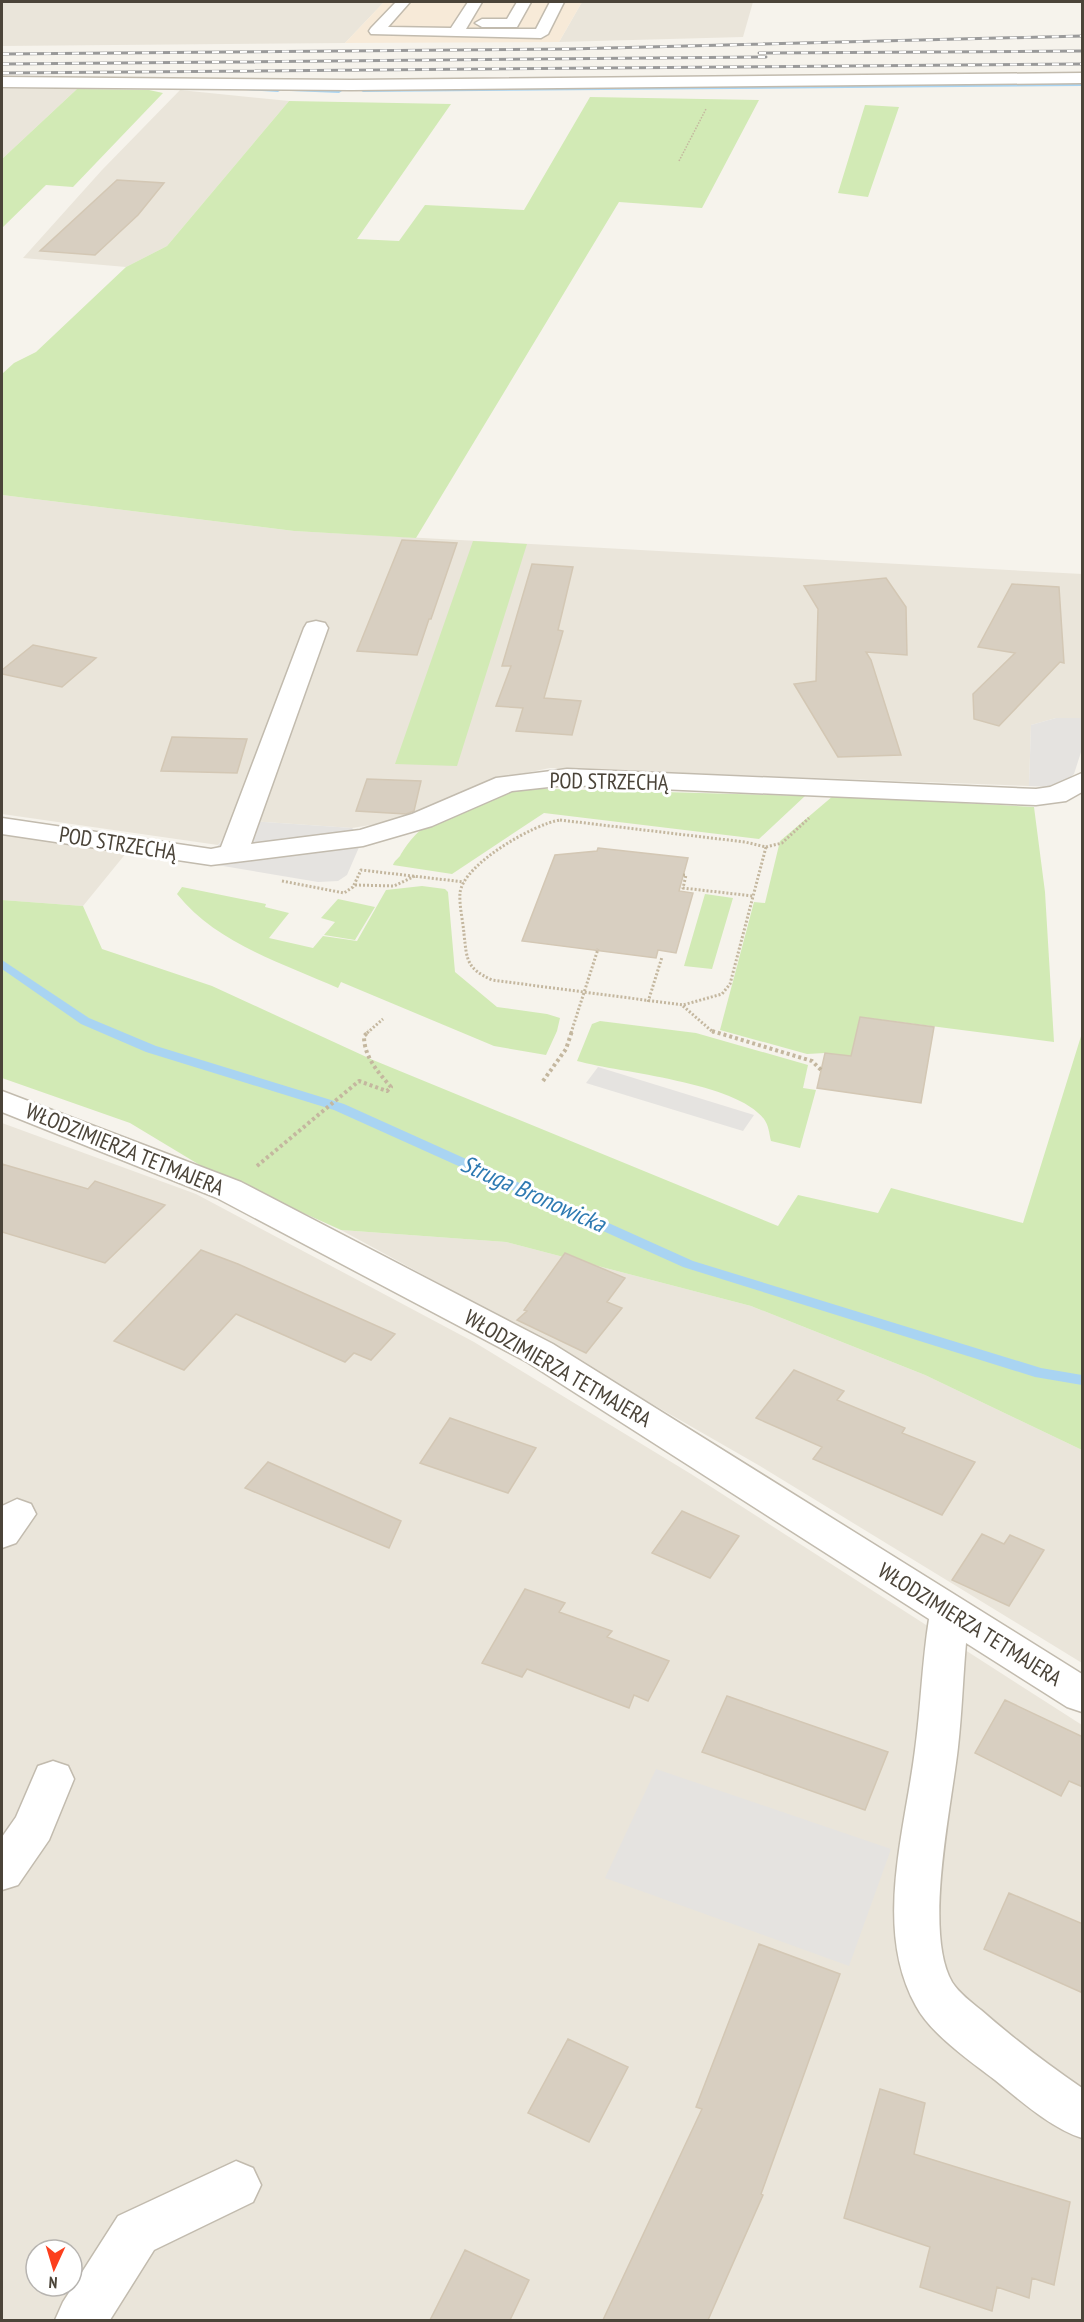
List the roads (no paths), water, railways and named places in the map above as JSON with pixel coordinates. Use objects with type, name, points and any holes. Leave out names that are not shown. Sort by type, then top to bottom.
[{"type":"street","points":[[403,2],[376,31],[512,24],[524,2]]},
{"type":"street","points":[[459,27],[475,2]]},
{"type":"street","points":[[459,27],[541,34],[557,2]]},
{"type":"street","points":[[2,82],[351,85],[1083,78]]},
{"type":"street","points":[[233,854],[316,628]]},
{"type":"street","name":"POD STRZECHĄ","points":[[2,825],[211,856],[363,838],[422,820],[506,784],[567,777],[1036,797],[1056,795],[1083,781]]},
{"type":"street","name":"WŁODZIMIERZA TETMAJERA","points":[[2,1101],[229,1190],[540,1353],[1083,1695]]},
{"type":"street","points":[[950,1612],[937,1747],[917,1901],[918,1935],[930,1988],[946,2009],[992,2051],[1026,2078],[1083,2115]]},
{"type":"street","points":[[2,1871],[34,1827],[53,1779]]},
{"type":"street","points":[[81,2320],[136,2233],[236,2186]]},
{"type":"waterway","points":[[363,90],[1082,84]]},
{"type":"waterway","points":[[248,89],[278,90]]},
{"type":"waterway","points":[[293,90],[339,91]]},
{"type":"waterway","name":"Struga Bronowicka","points":[[2,964],[85,1021],[151,1049],[339,1107],[688,1264],[1040,1373],[1082,1380]]},
{"type":"railway","points":[[2,54],[569,49],[1082,36]]},
{"type":"railway","points":[[759,53],[1082,51]]},
{"type":"railway","points":[[2,64],[766,57]]},
{"type":"railway","points":[[2,73],[1082,64]]}]
